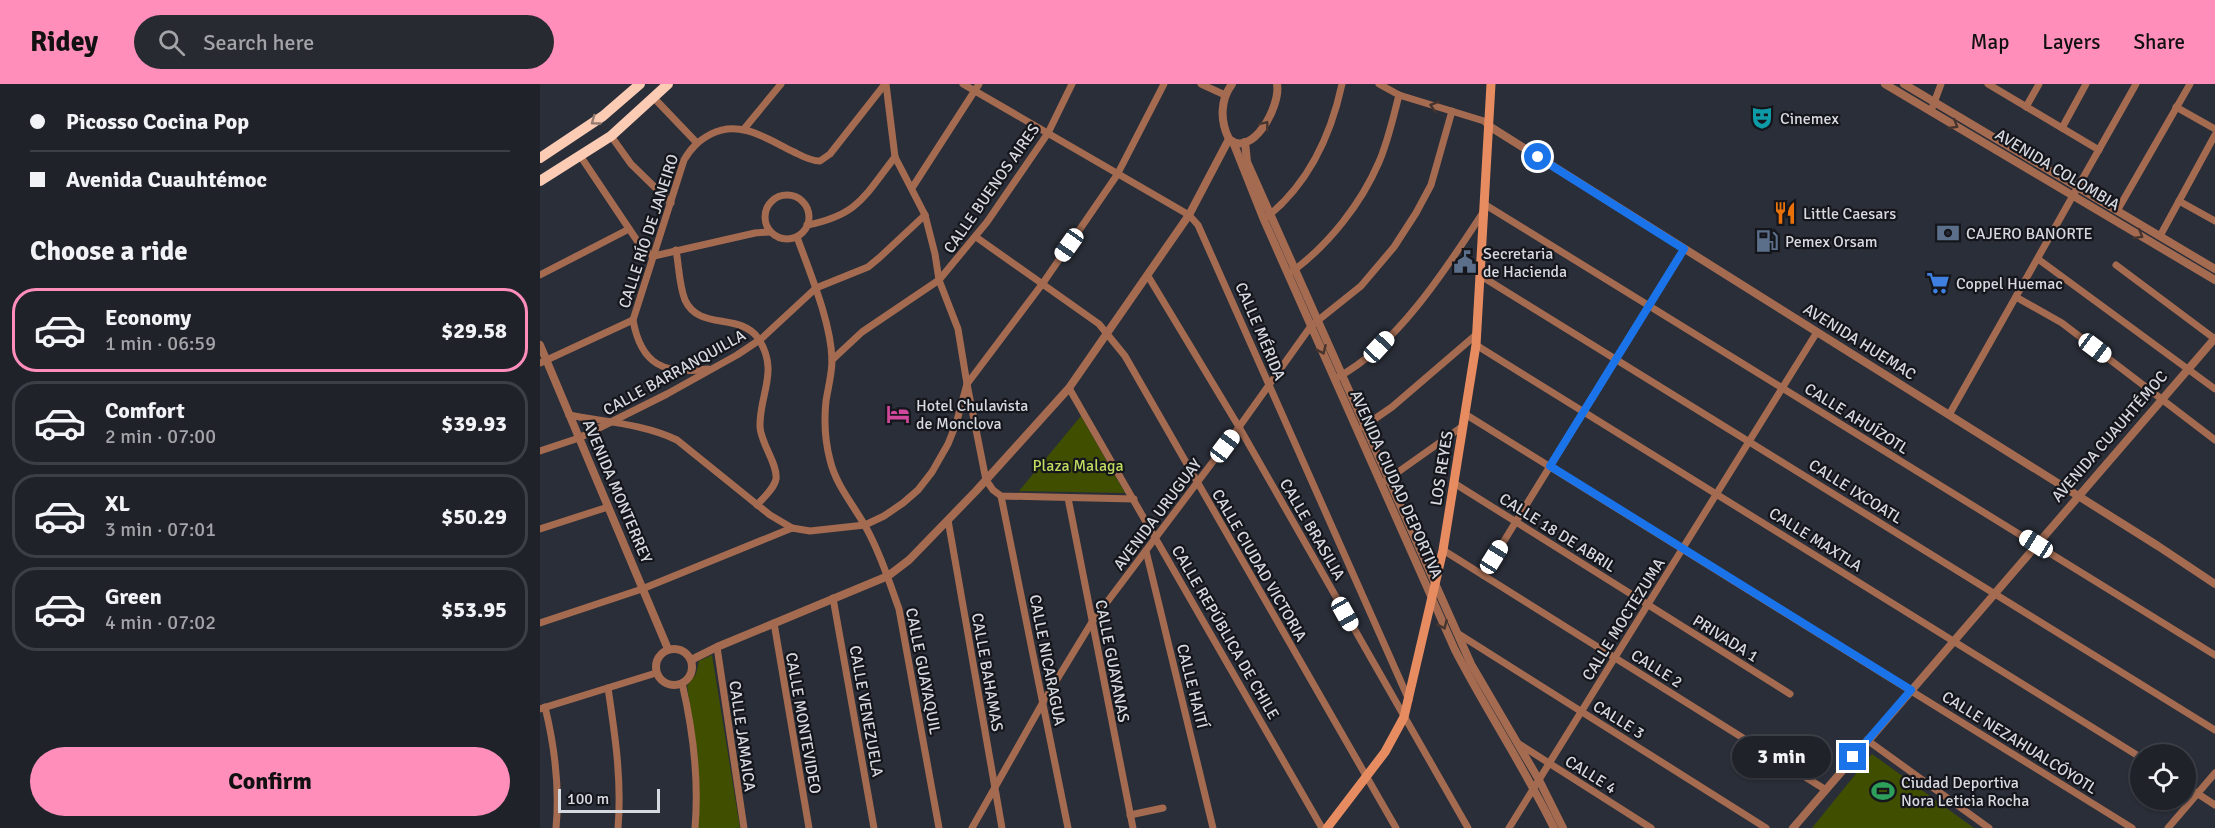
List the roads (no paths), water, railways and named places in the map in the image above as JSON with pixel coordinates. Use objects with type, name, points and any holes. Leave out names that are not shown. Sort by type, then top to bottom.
[{"type":"highway","points":[[540,158],[603,116],[640,84]]},
{"type":"highway","points":[[540,182],[611,136],[668,84]]},
{"type":"main road","name":"LOS REYES","points":[[1325,828],[1385,752],[1404,717],[1443,550],[1476,345],[1491,84]]},
{"type":"street","points":[[781,84],[744,129],[807,159],[820,161],[830,153],[885,84]]},
{"type":"street","points":[[885,84],[895,157],[925,215],[939,280],[958,329],[986,480],[1001,496],[1134,499]]},
{"type":"street","name":"CALLE MÉRIDA","points":[[963,84],[977,88],[1117,175],[1189,215],[1202,231],[1409,700]]},
{"type":"street","name":"CALLE BUENOS AIRES","points":[[832,360],[862,332],[939,280],[976,237],[1048,133],[1072,84]]},
{"type":"street","points":[[569,415],[663,433],[677,440],[757,505],[782,524],[792,528],[810,531],[865,525],[884,516],[918,490],[932,472],[956,424],[967,384],[1043,283],[1117,175],[1164,84]]},
{"type":"street","points":[[1201,84],[1225,96],[1232,84]]},
{"type":"street","points":[[691,660],[888,576],[909,560],[1070,388],[1189,215],[1231,140],[1245,142],[1259,133],[1273,114],[1277,100],[1277,84]]},
{"type":"street","points":[[1267,217],[1286,201],[1315,160],[1329,130],[1342,84]]},
{"type":"street","points":[[1379,84],[1399,95],[1484,121],[1489,126]]},
{"type":"street","name":"AVENIDA COLOMBIA","points":[[1885,84],[2215,280]]},
{"type":"street","name":"AVENIDA COLOMBIA","points":[[1904,84],[2215,269]]},
{"type":"street","points":[[1931,111],[1941,84]]},
{"type":"street","points":[[1989,84],[2099,150]]},
{"type":"street","points":[[2026,107],[2039,84]]},
{"type":"street","points":[[2062,128],[2086,84]]},
{"type":"street","points":[[1949,415],[2136,84]]},
{"type":"street","points":[[2117,211],[2190,84]]},
{"type":"street","points":[[912,188],[977,88]]},
{"type":"street","points":[[1291,272],[1319,250],[1334,233],[1369,182],[1388,139],[1399,95]]},
{"type":"street","name":"AVENIDA CIUDAD DEPORTIVA","points":[[1225,96],[1222,112],[1231,140],[1385,481],[1482,684],[1516,743],[1536,784],[1554,828]]},
{"type":"street","points":[[654,98],[697,143]]},
{"type":"street","points":[[2176,107],[2215,129]]},
{"type":"street","name":"AVENIDA URUGUAY","points":[[972,828],[1042,704],[1092,622],[1314,323],[1376,270],[1411,222],[1431,184],[1452,111]]},
{"type":"street","name":"AVENIDA HUEMAC","points":[[1489,126],[2215,584]]},
{"type":"street","name":"CALLE RÍO DE JANEIRO","points":[[543,362],[633,320],[684,159],[689,150],[697,143],[726,128],[744,129]]},
{"type":"street","points":[[2160,236],[2215,135]]},
{"type":"street","points":[[611,136],[631,164],[670,203]]},
{"type":"street","name":"AVENIDA CIUDAD DEPORTIVA","points":[[1245,142],[1247,162],[1267,217]]},
{"type":"street","points":[[581,157],[644,251],[654,256],[755,232],[769,232],[783,240],[798,237],[809,218],[805,205],[794,196],[779,196],[773,200],[765,211],[766,226],[769,232]]},
{"type":"street","points":[[807,225],[826,222],[850,210],[860,202],[895,157]]},
{"type":"street","points":[[2180,201],[2215,220]]},
{"type":"street","points":[[1338,377],[1371,354],[1407,317],[1449,264],[1484,208]]},
{"type":"street","name":"CALLE AHUÍZOTL","points":[[1484,208],[1649,305],[2215,656]]},
{"type":"street","name":"CALLE BARRANQUILLA","points":[[540,451],[579,438],[667,394],[759,340],[816,288],[868,267],[925,215]]},
{"type":"street","points":[[540,275],[629,229]]},
{"type":"street","name":"CALLE GUAYAQUIL","points":[[798,237],[816,288],[828,333],[832,360],[825,433],[829,457],[847,500],[865,525],[888,576],[903,629],[939,828]]},
{"type":"street","name":"CALLE CIUDAD VICTORIA","points":[[976,237],[1085,313],[1108,333],[1125,356],[1396,828]]},
{"type":"street","points":[[1483,575],[1684,249]]},
{"type":"street","points":[[676,250],[684,298],[690,309],[705,319],[747,327],[759,340],[766,357],[769,376],[760,422],[760,436],[776,479],[768,493],[757,505]]},
{"type":"street","points":[[2038,259],[2215,389]]},
{"type":"street","points":[[2116,265],[2215,338]]},
{"type":"street","name":"CALLE BRASILIA","points":[[1148,276],[1239,427],[1468,828]]},
{"type":"street","name":"CALLE IXCOATL","points":[[1481,276],[1750,440],[2215,730]]},
{"type":"street","points":[[2016,297],[2062,323],[2215,440]]},
{"type":"street","points":[[633,320],[639,344],[652,362],[693,371],[713,368]]},
{"type":"street","name":"CALLE MOCTEZUMA","points":[[1509,828],[1817,332]]},
{"type":"street","points":[[1361,428],[1392,407],[1477,334]]},
{"type":"street","name":"AVENIDA CUAUHTÉMOC","points":[[1792,828],[2215,338]]},
{"type":"street","name":"AVENIDA MONTERREY","points":[[540,345],[543,362],[569,415],[668,649]]},
{"type":"street","name":"CALLE MAXTLA","points":[[1476,345],[2130,751]]},
{"type":"street","name":"CALLE REPÚBLICA DE CHILE","points":[[1070,388],[1325,828]]},
{"type":"street","name":"CALLE NEZAHUALCÓYOTL","points":[[1465,414],[2132,828]]},
{"type":"street","points":[[1385,481],[1463,426]]},
{"type":"street","name":"AVENIDA CIUDAD DEPORTIVA","points":[[1385,481],[1431,597],[1455,650],[1479,696],[1563,828]]},
{"type":"street","name":"CALLE 18 DE ABRIL","points":[[1454,483],[1648,604]]},
{"type":"street","name":"CALLE NICARAGUA","points":[[1001,496],[1068,828]]},
{"type":"street","name":"CALLE GUAYANAS","points":[[1068,498],[1132,828]]},
{"type":"street","points":[[540,529],[608,507]]},
{"type":"street","name":"CALLE BAHAMAS","points":[[948,520],[1002,828]]},
{"type":"street","points":[[540,623],[642,589],[792,528]]},
{"type":"street","name":"CALLE 2","points":[[1443,550],[1826,790]]},
{"type":"street","name":"CALLE HAITÍ","points":[[1146,551],[1213,828]]},
{"type":"street","name":"CALLE VENEZUELA","points":[[833,598],[874,828]]},
{"type":"street","name":"PRIVADA 1","points":[[1648,604],[1790,694]]},
{"type":"street","name":"CALLE MONTEVIDEO","points":[[774,623],[809,828]]},
{"type":"street","name":"CALLE 3","points":[[1457,633],[1766,828]]},
{"type":"street","name":"CALLE JAMAICA","points":[[717,647],[744,828]]},
{"type":"street","points":[[668,649],[679,649],[691,660],[692,671],[682,683],[670,685],[656,673],[658,656],[668,649]]},
{"type":"street","points":[[556,828],[557,767],[542,708],[656,673]]},
{"type":"street","points":[[682,683],[690,725],[696,782],[695,828]]},
{"type":"street","points":[[608,688],[619,769],[618,828]]},
{"type":"street","points":[[1867,740],[1989,828]]},
{"type":"street","name":"CALLE 4","points":[[1516,743],[1651,828]]},
{"type":"street","points":[[2168,828],[2215,773]]},
{"type":"street","points":[[2198,793],[2215,805]]},
{"type":"street","points":[[1130,815],[1163,808]]},
{"type":"place","name":"Cinemex","points":[[1762,118]]},
{"type":"place","name":"Little Caesars","points":[[1785,213]]},
{"type":"place","name":"CAJERO BANORTE","points":[[1948,233]]},
{"type":"place","name":"Pemex Orsam","points":[[1767,241]]},
{"type":"place","name":"Secretaria de Hacienda","points":[[1465,262]]},
{"type":"place","name":"Coppel Huemac","points":[[1938,283]]},
{"type":"place","name":"Hotel Chulavista de Monclova","points":[[898,414]]},
{"type":"place","name":"Ciudad Deportiva Nora Leticia Rocha","points":[[1883,791]]},
{"type":"park label","name":"Plaza Malaga","points":[[1078,465]]}]
